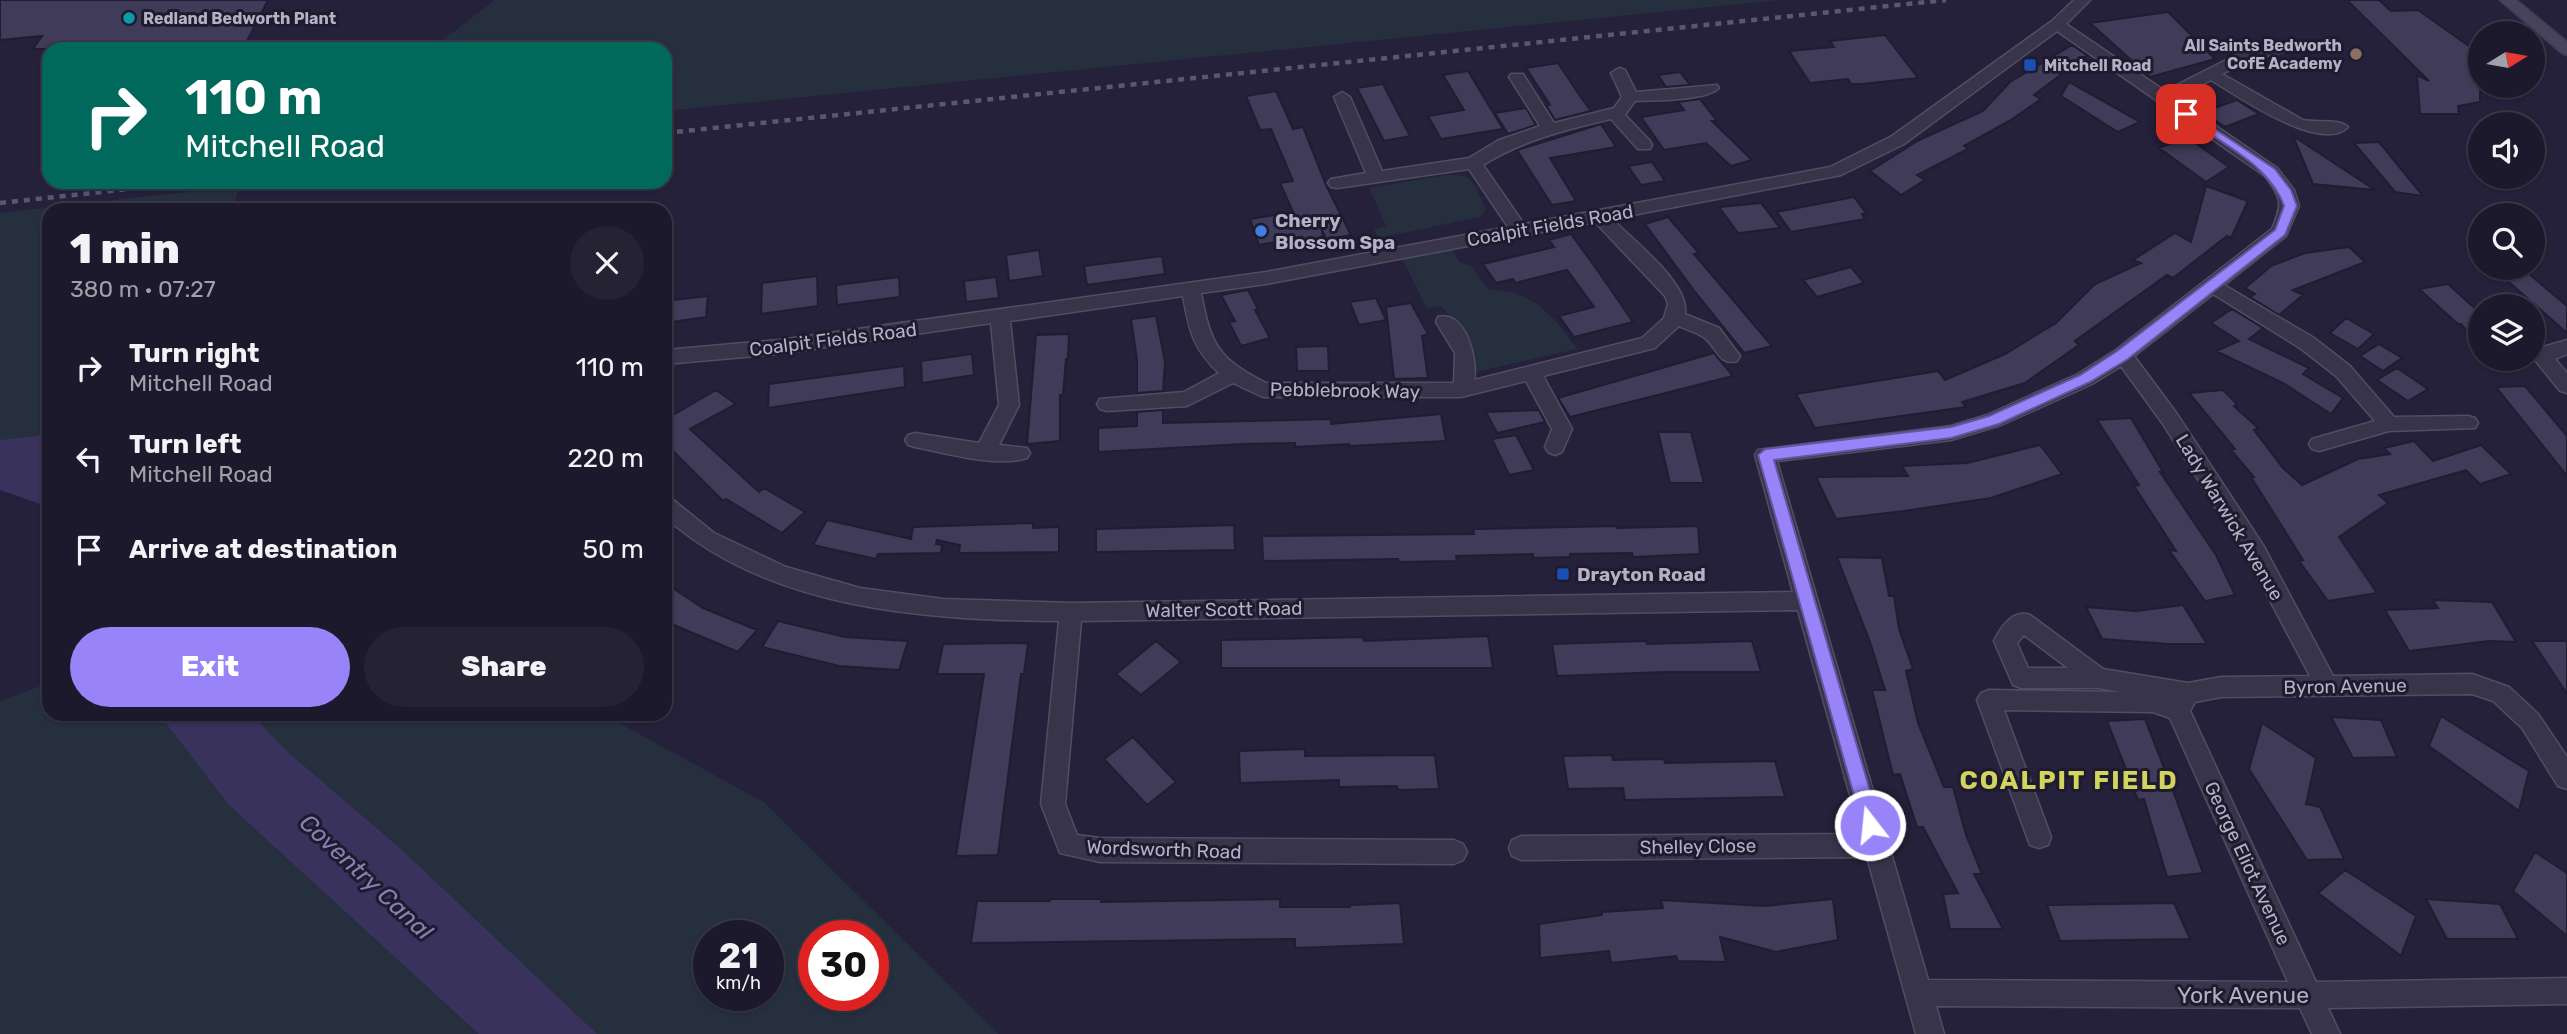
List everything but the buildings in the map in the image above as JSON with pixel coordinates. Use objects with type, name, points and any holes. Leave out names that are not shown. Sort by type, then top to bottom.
[{"type":"main road","points":[[2507,0],[2567,50]]},
{"type":"street","name":"Coalpit Fields Road","points":[[672,356],[779,347],[1191,289],[1520,231],[1835,171],[1898,140],[2057,24],[2083,0]]},
{"type":"street","points":[[1930,1034],[1765,455],[1951,433],[1994,420],[2085,379],[2123,355],[2280,232],[2291,206],[2285,190],[2271,172],[2057,24]]},
{"type":"street","points":[[2164,98],[2213,75],[2245,56],[2282,48]]},
{"type":"street","points":[[1619,73],[1630,97]]},
{"type":"street","points":[[2213,75],[2298,124],[2317,128],[2340,127]]},
{"type":"street","points":[[1517,77],[1550,129]]},
{"type":"street","points":[[1630,97],[1677,94],[1711,88]]},
{"type":"street","points":[[1342,97],[1376,177]]},
{"type":"street","points":[[1337,183],[1473,163],[1505,144],[1550,129],[1619,112],[1630,97]]},
{"type":"street","points":[[1614,113],[1644,145]]},
{"type":"street","points":[[1473,163],[1520,231]]},
{"type":"street","points":[[1599,216],[1665,279],[1675,293],[1678,311],[1674,317],[1712,333],[1730,356]]},
{"type":"street","points":[[2211,285],[2306,343],[2334,364],[2389,424]]},
{"type":"street","name":"Pebblebrook Way","points":[[1191,289],[1197,323],[1209,354],[1233,374],[1263,390],[1461,390],[1648,343],[1667,330],[1674,317]]},
{"type":"street","points":[[985,452],[1009,405],[1000,316]]},
{"type":"street","points":[[1445,322],[1462,341],[1468,372],[1461,390]]},
{"type":"street","points":[[2567,347],[2546,353],[2545,360],[2567,386]]},
{"type":"street","name":"Lady Warwick Avenue","points":[[2123,355],[2171,419],[2255,551],[2327,686]]},
{"type":"street","points":[[1531,373],[1562,429],[1555,447]]},
{"type":"street","points":[[1107,404],[1187,399],[1233,374]]},
{"type":"street","points":[[2319,444],[2389,424],[2468,423]]},
{"type":"street","points":[[915,440],[985,452],[1020,453]]},
{"type":"street","name":"Walter Scott Road","points":[[672,511],[698,534],[755,564],[825,590],[901,605],[1006,612],[1071,612],[1807,601]]},
{"type":"street","name":"Wordsworth Road","points":[[1071,612],[1054,804],[1069,845],[1100,850],[1454,852]]},
{"type":"street","points":[[2098,678],[2183,702]]},
{"type":"street","name":"Byron Avenue","points":[[2183,702],[2221,687],[2472,684],[2501,694],[2530,721],[2567,778]]},
{"type":"street","points":[[2039,837],[1989,700],[2183,702]]},
{"type":"street","name":"George Eliot Avenue","points":[[2183,702],[2326,1034]]},
{"type":"street","name":"Shelley Close","points":[[1521,848],[1876,845]]},
{"type":"street","name":"York Avenue","points":[[1918,993],[2308,995],[2567,990]]},
{"type":"shaded area","points":[[495,0],[1779,0],[672,110],[672,42],[440,42]]},
{"type":"shaded area","points":[[1446,175],[1463,176],[1473,183],[1486,209],[1480,217],[1378,238],[1374,229],[1386,226],[1369,188]]},
{"type":"shaded area","points":[[212,189],[238,189],[235,203],[89,203]]},
{"type":"shaded area","points":[[42,208],[42,459],[0,467],[0,213]]},
{"type":"shaded area","points":[[1452,249],[1459,262],[1471,266],[1489,290],[1518,294],[1540,307],[1560,326],[1577,349],[1476,372],[1463,333],[1441,306],[1427,309],[1402,258]]},
{"type":"shaded area","points":[[42,686],[42,721],[616,721],[765,803],[883,920],[798,920],[798,1011],[889,1011],[889,926],[998,1034],[0,1034],[0,701]]},
{"type":"water","points":[[42,434],[42,505],[0,490],[0,440]]},
{"type":"water","name":"Coventry Canal","points":[[164,721],[258,721],[289,753],[402,850],[597,1034],[479,1034],[229,805]]},
{"type":"railway","points":[[672,132],[1946,0]]},
{"type":"railway","points":[[0,203],[129,189]]},
{"type":"place","name":"Redland Bedworth Plant","points":[[129,18]]},
{"type":"place","name":"All Saints Bedworth CofE Academy","points":[[2356,54]]},
{"type":"place","name":"Mitchell Road","points":[[2030,65]]},
{"type":"place","name":"Cherry Blossom Spa","points":[[1261,231]]},
{"type":"place","name":"Drayton Road","points":[[1563,574]]},
{"type":"district","name":"COALPIT FIELD","points":[[2069,780]]},
{"type":"route","points":[[1870,825],[1765,455],[1951,433],[1994,420],[2085,379],[2123,355],[2280,232],[2287,221],[2291,206],[2285,190],[2271,172],[2186,114]]}]
